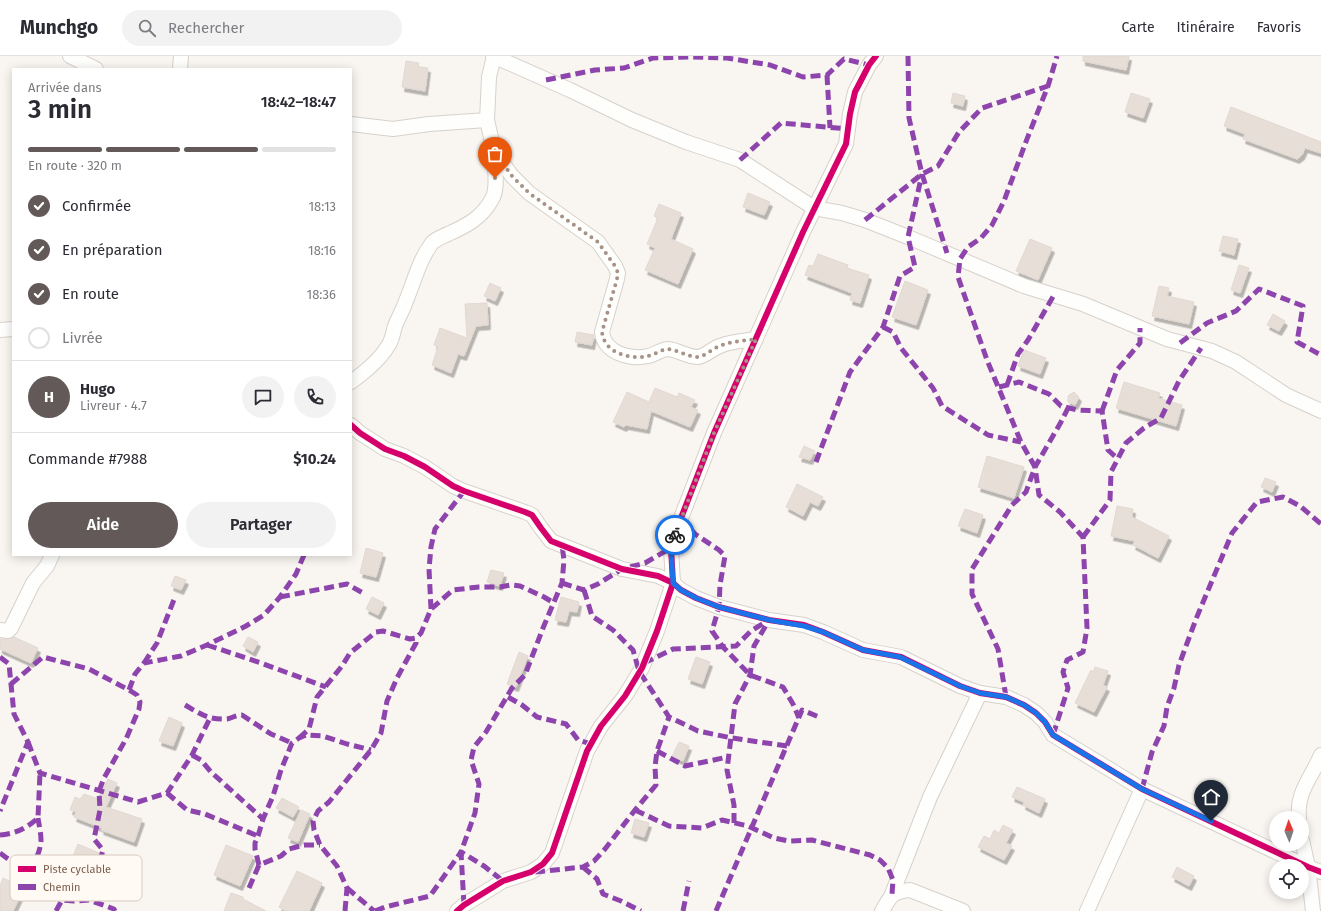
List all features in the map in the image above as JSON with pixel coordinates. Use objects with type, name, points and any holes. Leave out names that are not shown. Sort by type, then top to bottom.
[{"type":"street","points":[[70,56],[94,68]]},
{"type":"street","points":[[180,68],[181,56]]},
{"type":"street","points":[[352,381],[372,366],[389,346],[395,325],[406,303],[427,251],[440,237],[470,224],[492,200],[496,186],[494,151],[487,120],[489,77],[494,56],[639,123],[686,142],[740,160],[814,208],[842,213],[865,220],[1024,286],[1083,304],[1167,339],[1212,351],[1236,362],[1286,395],[1321,411]]},
{"type":"street","points":[[458,911],[464,905],[503,881],[531,872],[543,864],[552,853],[587,751],[600,726],[625,696],[642,668],[657,631],[673,583],[671,548],[714,433],[814,208],[846,144],[854,92],[869,65],[876,56]]},
{"type":"street","points":[[352,124],[393,129],[429,124],[487,120]]},
{"type":"street","points":[[494,151],[512,176],[529,193],[598,242],[615,266],[618,273],[617,279],[602,332],[607,345],[613,350],[636,358],[649,356],[668,349],[698,357],[719,346],[756,339]]},
{"type":"street","points":[[0,330],[12,329]]},
{"type":"street","points":[[352,425],[360,433],[385,449],[404,456],[425,467],[458,489],[532,515],[552,541],[622,569],[658,576],[673,583],[681,590],[696,598],[719,607],[769,620],[804,626],[823,632],[863,650],[900,657],[960,686],[980,693],[1006,697],[1024,705],[1045,722],[1053,735],[1142,789],[1291,859]]},
{"type":"street","points":[[0,630],[8,631],[11,628],[33,584],[47,566],[52,556]]},
{"type":"street","points":[[882,911],[892,894],[930,797],[980,693]]},
{"type":"street","points":[[1299,811],[1303,789],[1321,755]]},
{"type":"street","points":[[1087,911],[1142,789]]},
{"type":"street","points":[[1309,867],[1321,872]]},
{"type":"street","points":[[1309,876],[1313,911]]},
{"type":"street","points":[[892,894],[910,890],[963,911]]},
{"type":"building","points":[[1083,56],[1129,56],[1126,70],[1083,61]]},
{"type":"building","points":[[406,61],[419,63],[418,67],[428,68],[425,91],[402,87]]},
{"type":"building","points":[[953,93],[965,96],[963,106],[951,103]]},
{"type":"building","points":[[1131,93],[1150,99],[1143,118],[1125,112]]},
{"type":"building","points":[[1231,107],[1321,142],[1321,153],[1305,148],[1302,155],[1297,159],[1243,139],[1245,134],[1224,126]]},
{"type":"building","points":[[748,193],[770,202],[764,215],[743,207]]},
{"type":"building","points":[[659,204],[681,213],[671,239],[693,249],[678,284],[645,270],[655,248],[647,244],[658,218],[654,216]]},
{"type":"building","points":[[1223,236],[1238,239],[1234,255],[1219,251]]},
{"type":"building","points":[[1030,239],[1052,248],[1038,280],[1016,271]]},
{"type":"building","points":[[818,254],[848,265],[847,268],[869,275],[860,303],[850,300],[852,293],[805,275],[809,265],[813,266]]},
{"type":"building","points":[[1239,265],[1249,268],[1240,293],[1231,290]]},
{"type":"building","points":[[905,281],[928,290],[916,325],[892,317]]},
{"type":"building","points":[[490,283],[501,288],[495,301],[484,296]]},
{"type":"building","points":[[1159,286],[1169,288],[1167,296],[1194,302],[1189,324],[1152,316]]},
{"type":"building","points":[[487,303],[488,325],[476,326],[464,356],[458,354],[451,373],[432,365],[438,347],[434,345],[440,328],[467,338],[465,304]]},
{"type":"building","points":[[1273,314],[1285,321],[1279,331],[1267,325]]},
{"type":"building","points":[[577,332],[594,335],[592,345],[575,342]]},
{"type":"building","points":[[1024,350],[1046,358],[1040,374],[1018,366]]},
{"type":"building","points":[[1124,382],[1160,393],[1158,398],[1182,405],[1176,426],[1116,408]]},
{"type":"building","points":[[655,388],[677,397],[679,393],[695,400],[691,407],[698,410],[690,427],[651,411],[647,429],[626,425],[624,427],[613,422],[627,392],[649,402]]},
{"type":"building","points":[[1074,392],[1079,397],[1075,405],[1068,402],[1069,395]]},
{"type":"building","points":[[804,446],[815,451],[810,460],[799,457]]},
{"type":"building","points":[[987,456],[1024,467],[1014,498],[978,487]]},
{"type":"building","points":[[1265,478],[1276,482],[1272,492],[1261,487]]},
{"type":"building","points":[[797,484],[823,497],[818,506],[810,502],[803,516],[786,507]]},
{"type":"building","points":[[1117,506],[1133,509],[1132,517],[1169,536],[1158,558],[1133,545],[1135,541],[1111,536]]},
{"type":"building","points":[[965,509],[983,515],[977,533],[958,526]]},
{"type":"building","points":[[366,548],[383,553],[376,577],[360,573]]},
{"type":"building","points":[[491,570],[504,573],[500,586],[487,582]]},
{"type":"building","points":[[175,576],[186,580],[181,590],[171,586]]},
{"type":"building","points":[[372,597],[384,603],[378,615],[366,609]]},
{"type":"building","points":[[561,597],[579,602],[577,612],[569,611],[566,622],[555,620]]},
{"type":"building","points":[[14,637],[38,648],[31,663],[0,649],[0,639]]},
{"type":"building","points":[[248,637],[258,642],[253,652],[243,646]]},
{"type":"building","points":[[519,652],[528,656],[516,687],[507,684]]},
{"type":"building","points":[[696,657],[710,662],[702,684],[688,679]]},
{"type":"building","points":[[1095,667],[1108,671],[1103,685],[1107,687],[1094,712],[1075,703],[1091,670],[1093,672]]},
{"type":"building","points":[[169,717],[182,723],[173,746],[159,741]]},
{"type":"building","points":[[679,742],[689,746],[683,761],[672,757]]},
{"type":"building","points":[[108,779],[117,783],[106,807],[142,819],[134,842],[101,830],[102,828],[74,817],[76,812],[70,810],[75,797],[80,799],[84,794],[98,799]]},
{"type":"building","points":[[1017,787],[1045,799],[1039,813],[1023,805],[1024,802],[1012,797]]},
{"type":"building","points":[[282,798],[299,807],[293,817],[276,808]]},
{"type":"building","points":[[301,810],[310,814],[298,842],[288,838]]},
{"type":"building","points":[[635,819],[649,823],[644,837],[631,833]]},
{"type":"building","points":[[1003,825],[1013,830],[1006,843],[1012,846],[1004,860],[978,847],[984,836],[990,839],[994,830],[999,833]]},
{"type":"building","points":[[78,844],[104,855],[74,855]]},
{"type":"building","points":[[226,845],[253,856],[240,886],[214,875]]},
{"type":"building","points":[[1177,867],[1194,876],[1189,886],[1172,877]]},
{"type":"building","points":[[297,871],[322,883],[309,911],[286,911],[279,907]]},
{"type":"building","points":[[3,878],[10,881],[10,901],[18,901],[13,911],[0,911],[0,886]]},
{"type":"building","points":[[231,893],[243,897],[243,899],[266,911],[224,911]]},
{"type":"marked path","points":[[908,56],[909,118],[922,174],[947,253]]},
{"type":"marked path","points":[[1006,697],[998,649],[972,594],[972,569],[1012,505],[1026,492],[1035,467],[1021,442],[987,360],[958,277],[960,259],[968,247],[981,238],[992,225],[1004,201],[1048,86],[1057,56]]},
{"type":"marked path","points":[[546,80],[595,70],[624,68],[653,58],[727,58],[770,65],[803,77],[827,75],[844,59],[869,65]]},
{"type":"marked path","points":[[827,75],[830,128]]},
{"type":"marked path","points":[[865,220],[922,174],[938,166],[959,132],[982,108],[1048,86]]},
{"type":"marked path","points":[[740,160],[781,123],[848,129]]},
{"type":"marked path","points":[[816,462],[850,372],[883,327],[900,276],[915,267],[908,237],[922,174]]},
{"type":"marked path","points":[[1180,343],[1207,323],[1236,311],[1259,289],[1303,306],[1297,342],[1321,355]]},
{"type":"marked path","points":[[1007,385],[1018,354],[1028,340],[1054,295]]},
{"type":"marked path","points":[[883,327],[893,332],[901,348],[933,388],[942,406],[988,435],[1021,442]]},
{"type":"marked path","points":[[1102,411],[1117,370],[1140,343],[1140,328]]},
{"type":"marked path","points":[[1083,537],[1110,500],[1111,472],[1126,443],[1144,428],[1161,418],[1179,381],[1201,348]]},
{"type":"marked path","points":[[999,387],[1019,382],[1049,394],[1061,406],[1077,410],[1102,411],[1108,450],[1118,459]]},
{"type":"marked path","points":[[1053,735],[1068,688],[1063,672],[1067,660],[1083,652],[1087,628],[1083,537],[1060,512],[1039,495],[1035,467],[1068,408]]},
{"type":"marked path","points":[[431,609],[429,569],[431,547],[435,529],[464,491]]},
{"type":"marked path","points":[[1142,789],[1152,752],[1164,726],[1167,707],[1174,688],[1179,665],[1196,619],[1232,533],[1257,502],[1283,497],[1300,506],[1321,524]]},
{"type":"marked path","points":[[681,518],[695,534],[719,550],[725,556],[720,585],[719,607],[712,631],[723,647],[750,675],[783,687],[799,718]]},
{"type":"marked path","points":[[464,905],[461,852],[475,813],[479,784],[471,760],[474,747],[486,732],[512,688],[525,675],[562,583],[564,560],[562,545]]},
{"type":"marked path","points":[[562,583],[584,590],[598,584],[622,569],[645,563],[671,548]]},
{"type":"marked path","points":[[129,690],[135,674],[144,663],[181,656],[246,626],[264,615],[280,597],[296,574],[304,556]]},
{"type":"marked path","points":[[280,597],[347,584],[363,593]]},
{"type":"marked path","points":[[299,738],[309,729],[317,697],[342,666],[350,653],[376,632],[383,631],[410,639],[416,638],[421,633],[431,609],[453,590],[511,585],[520,586],[554,603]]},
{"type":"marked path","points":[[584,590],[592,616],[613,630],[633,650],[639,671],[669,717],[698,731],[732,738],[787,746]]},
{"type":"marked path","points":[[144,663],[157,643],[175,597]]},
{"type":"marked path","points":[[734,823],[734,805],[727,770],[735,704],[750,675],[754,646],[769,620]]},
{"type":"marked path","points":[[644,663],[673,649],[736,646],[751,631],[767,621]]},
{"type":"marked path","points":[[345,911],[347,888],[337,866],[320,845],[314,830],[313,821],[318,811],[329,802],[371,750],[381,733],[387,701],[397,678],[416,643],[416,638]]},
{"type":"marked path","points":[[207,645],[326,687]]},
{"type":"marked path","points":[[0,657],[9,664],[14,714],[28,742],[0,811]]},
{"type":"marked path","points":[[11,684],[43,657],[89,669],[137,695],[140,702],[139,709],[126,739],[104,778],[99,791],[100,810],[94,839],[103,850],[102,855]]},
{"type":"marked path","points":[[508,697],[522,705],[537,717],[566,724],[578,740],[591,744]]},
{"type":"marked path","points":[[185,705],[205,716],[220,719],[227,719],[242,715],[271,734],[292,743]]},
{"type":"marked path","points":[[716,911],[802,710],[819,717]]},
{"type":"marked path","points":[[535,872],[583,867],[594,861],[605,849],[656,785],[655,767],[657,751],[669,717]]},
{"type":"marked path","points":[[28,742],[40,773],[138,802],[167,793],[192,755],[210,718]]},
{"type":"marked path","points":[[259,865],[255,843],[292,743],[306,735],[323,736],[371,750]]},
{"type":"marked path","points":[[657,751],[685,766],[728,757]]},
{"type":"marked path","points":[[192,755],[201,760],[211,772],[263,819]]},
{"type":"marked path","points":[[0,835],[20,830],[30,825],[38,818],[40,773]]},
{"type":"marked path","points":[[167,793],[187,810],[205,814],[258,836]]},
{"type":"marked path","points":[[635,810],[669,826],[702,828],[722,820],[748,826],[774,838],[789,841],[812,840],[870,855],[880,860],[888,868],[893,880],[892,894]]},
{"type":"marked path","points":[[38,818],[41,844],[38,855]]},
{"type":"marked path","points":[[249,888],[259,865],[281,856],[289,849],[304,845],[320,845]]},
{"type":"marked path","points":[[375,911],[385,907],[430,896],[461,852],[484,866],[503,881]]},
{"type":"marked path","points":[[0,853],[10,860]]},
{"type":"marked path","points":[[583,867],[597,879],[603,894],[641,911]]},
{"type":"marked path","points":[[683,911],[689,881]]},
{"type":"marked path","points":[[347,888],[374,911]]},
{"type":"marked path","points":[[56,911],[61,901]]},
{"type":"marked path","points":[[92,901],[114,909],[115,911]]},
{"type":"cycle path","points":[[457,911],[464,905],[503,881],[531,872],[543,864],[552,853],[587,751],[601,726],[625,696],[642,668],[657,631],[673,583],[671,548],[681,518],[714,433],[803,232],[846,144],[855,92],[869,65],[876,56]]},
{"type":"cycle path","points":[[352,426],[360,433],[385,449],[404,456],[425,467],[453,486],[532,515],[551,541],[622,569],[658,576],[673,583],[681,590],[696,598],[719,607],[769,620],[804,625],[863,650],[901,657],[960,686],[980,693],[1006,697],[1024,705],[1036,713],[1045,722],[1053,735],[1142,789],[1321,872]]},
{"type":"way so far","points":[[495,178],[494,151],[512,176],[529,193],[598,242],[615,266],[618,273],[617,279],[602,332],[607,345],[613,350],[636,358],[649,356],[668,349],[698,357],[719,346],[756,339],[714,433],[675,535]]},
{"type":"route","points":[[675,535],[671,548],[673,583],[681,590],[719,607],[769,620],[804,626],[823,632],[863,650],[900,657],[960,686],[980,693],[1006,697],[1024,705],[1036,713],[1045,722],[1053,735],[1142,789],[1211,821]]}]
